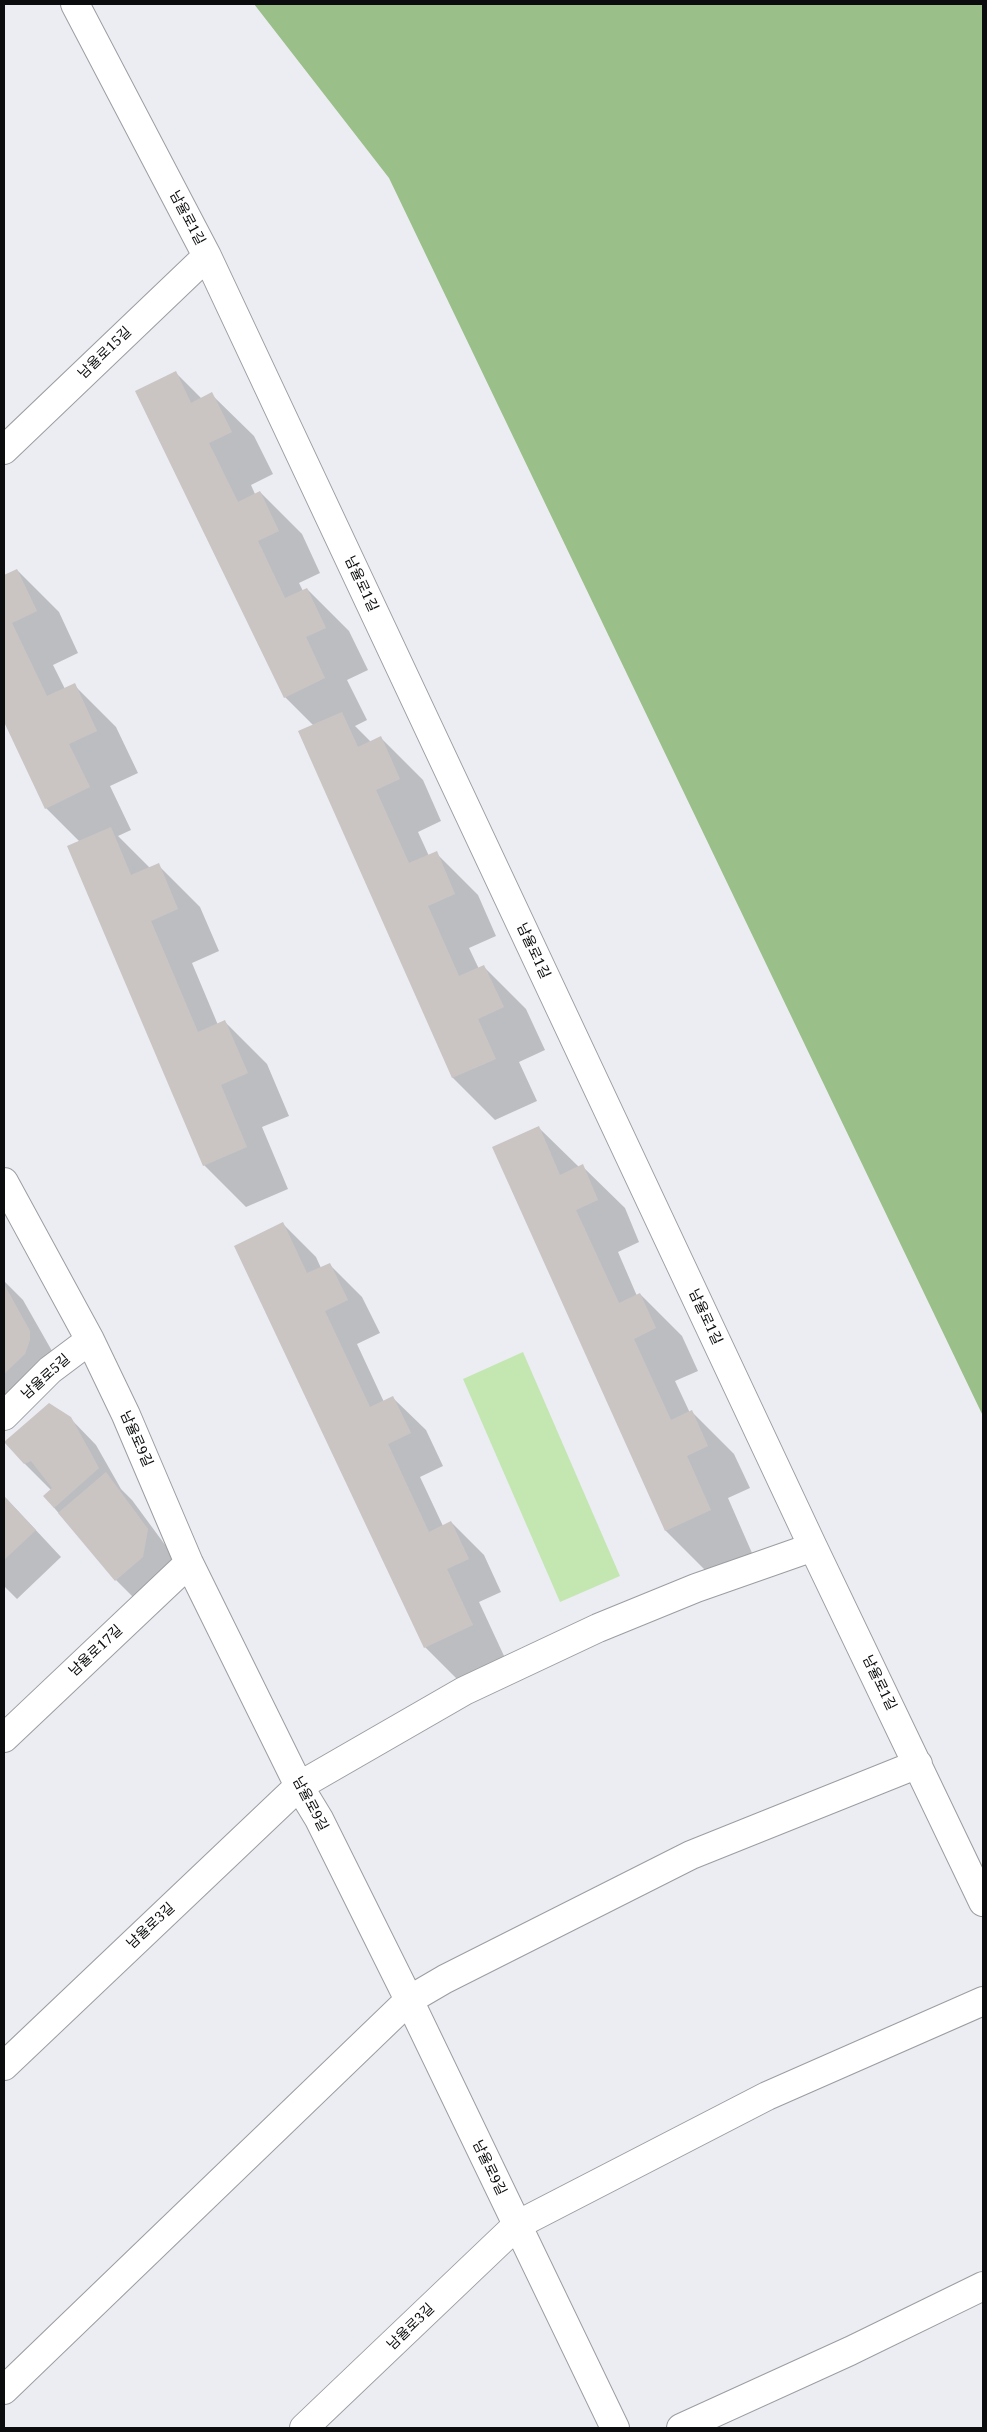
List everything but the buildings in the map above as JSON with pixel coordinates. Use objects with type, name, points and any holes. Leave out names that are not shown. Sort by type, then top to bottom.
[{"type":"street","name":"남율로1길","points":[[75,4],[207,256],[813,1546],[983,1902]]},
{"type":"street","name":"남율로15길","points":[[4,450],[207,256]]},
{"type":"street","name":"남율로9길","points":[[4,1182],[90,1340],[126,1415],[189,1563],[299,1786],[319,1819],[409,2000],[614,2428]]},
{"type":"street","name":"남율로5길","points":[[4,1416],[50,1370],[90,1340]]},
{"type":"street","name":"남율로3길","points":[[4,2066],[299,1786],[464,1691],[589,1632],[696,1588],[813,1546]]},
{"type":"street","name":"남율로17길","points":[[4,1738],[189,1563]]},
{"type":"street","points":[[4,2390],[409,2000],[446,1979],[691,1855],[918,1764]]},
{"type":"street","name":"남율로3길","points":[[304,2428],[517,2225],[768,2096],[983,2001]]},
{"type":"street","points":[[681,2428],[850,2352],[983,2286]]},
{"type":"green space","points":[[254,4],[983,4],[983,1416],[389,178]]},
{"type":"green space","points":[[523,1352],[620,1576],[560,1602],[463,1379]]}]
